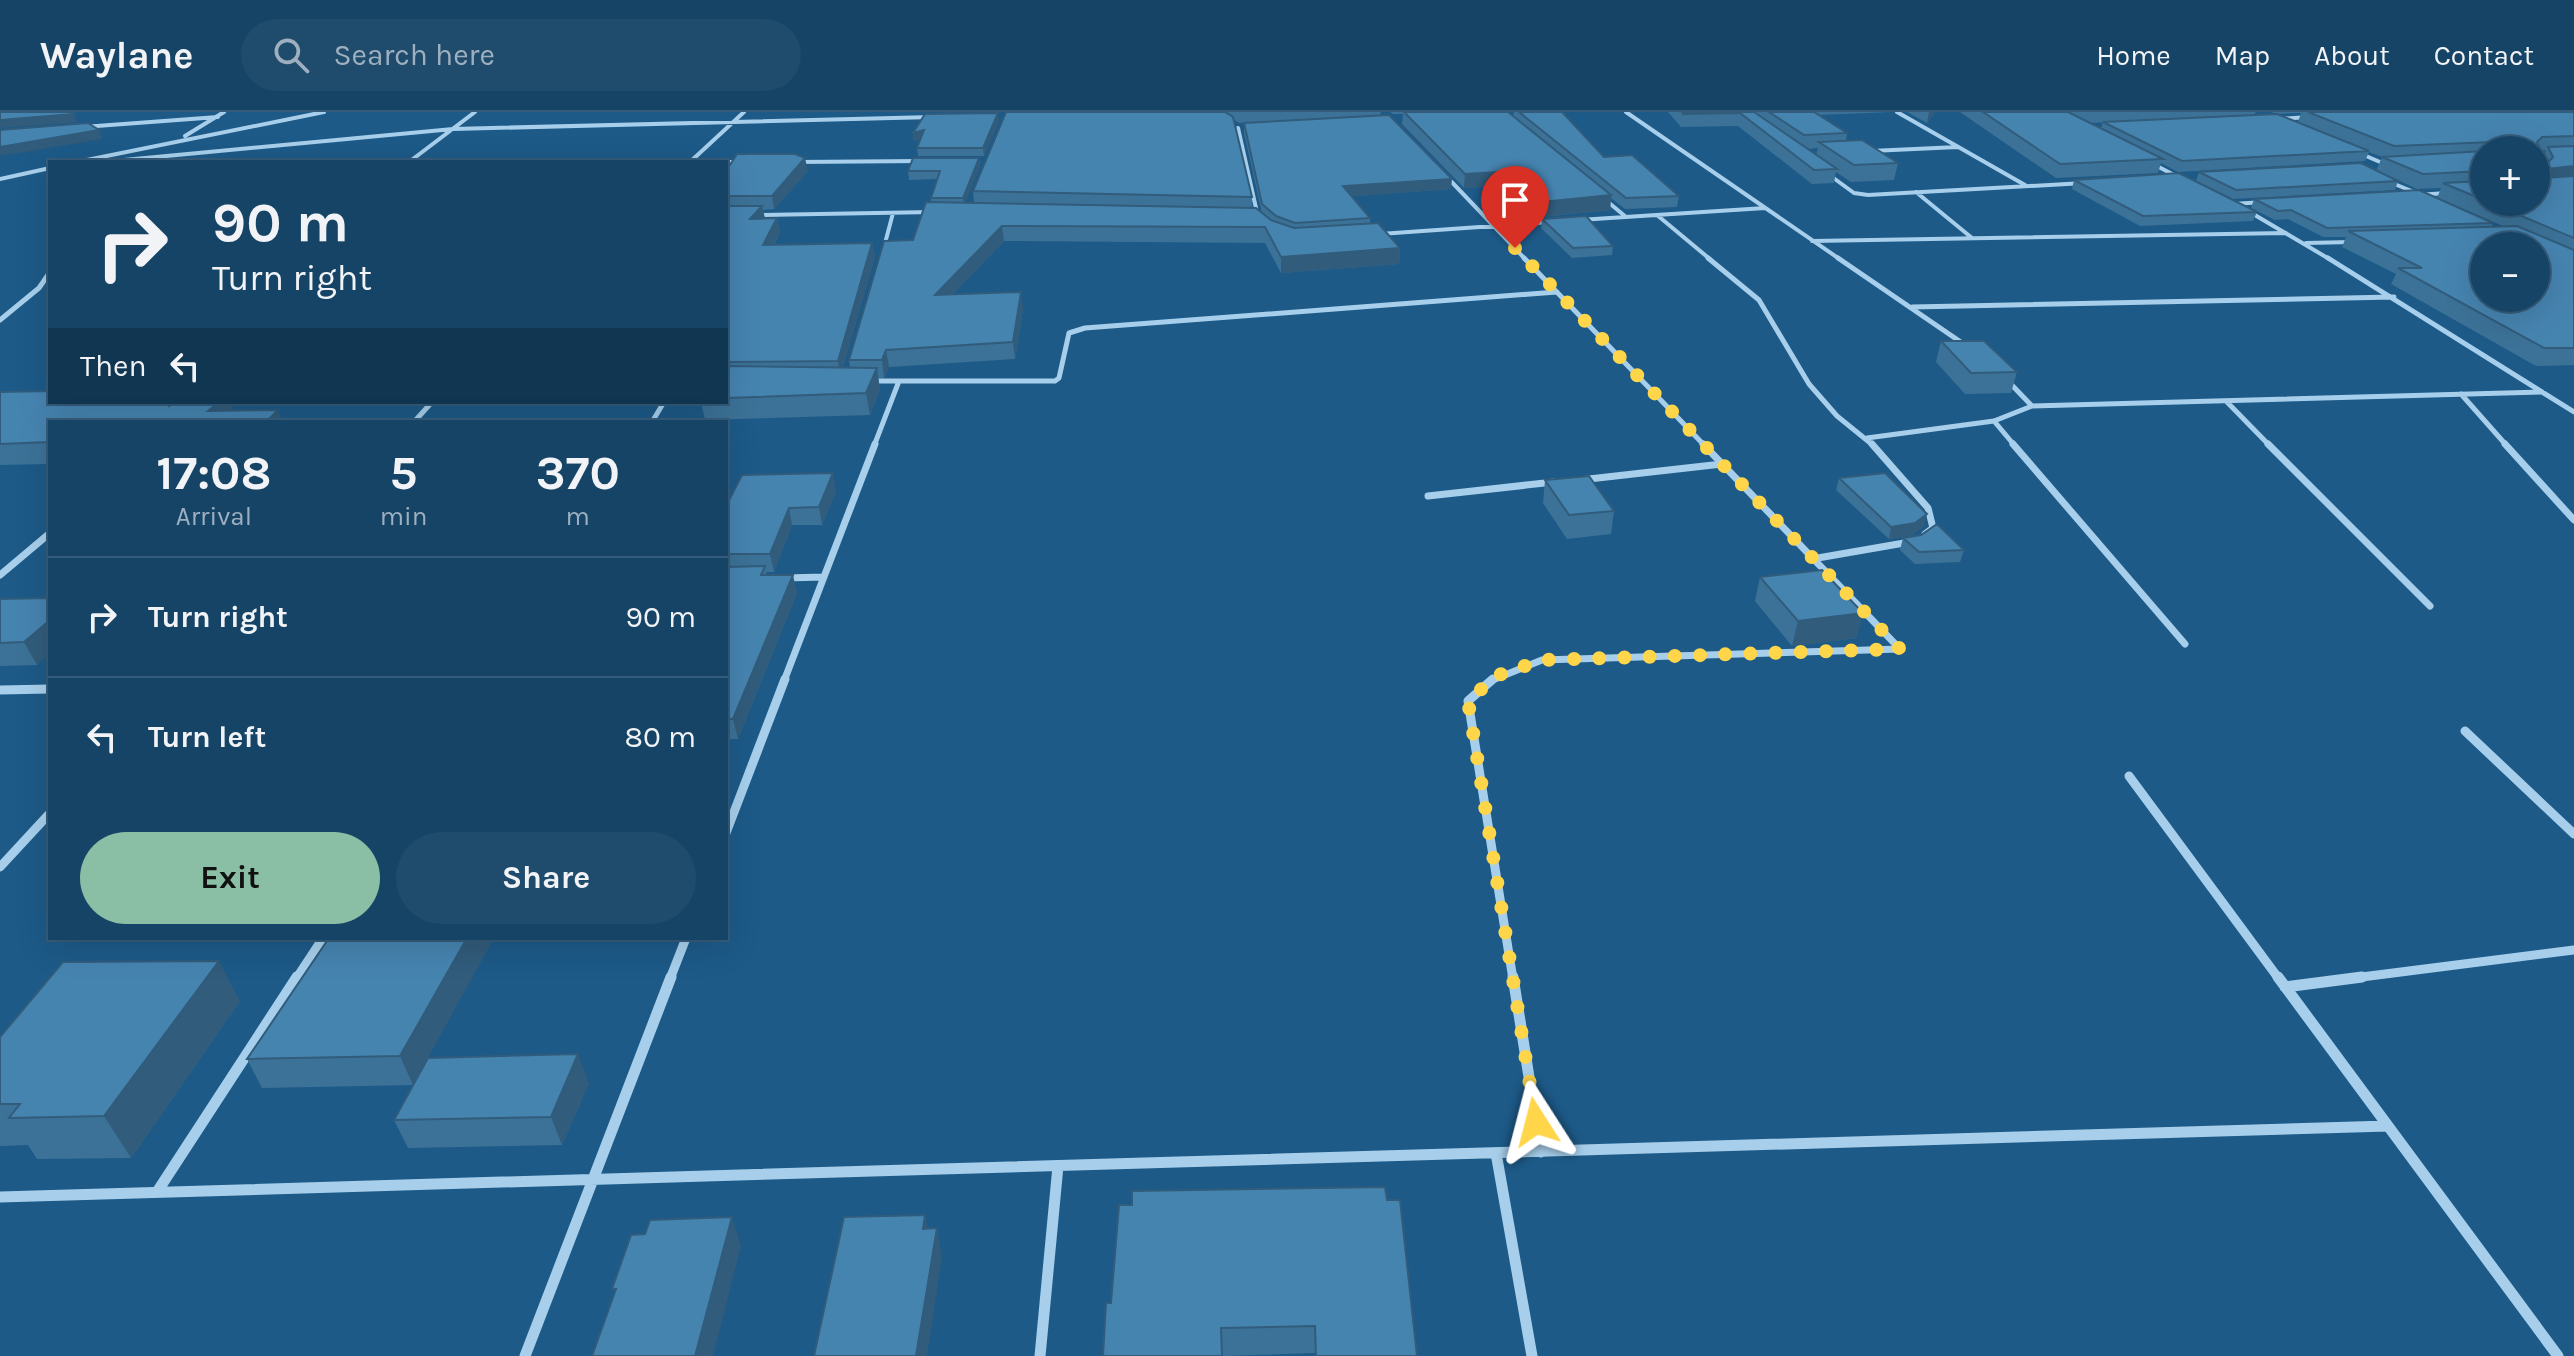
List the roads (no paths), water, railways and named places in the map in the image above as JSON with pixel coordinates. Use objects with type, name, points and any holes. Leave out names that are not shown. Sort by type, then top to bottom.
[{"type":"street","points":[[138,160],[224,112]]},
{"type":"street","points":[[86,160],[324,112]]},
{"type":"street","points":[[412,160],[475,112]]},
{"type":"street","points":[[692,160],[744,112]]},
{"type":"street","points":[[1626,112],[1972,350]]},
{"type":"street","points":[[1897,112],[2028,186]]},
{"type":"street","points":[[2266,116],[2289,125]]},
{"type":"street","points":[[78,127],[218,117]]},
{"type":"street","points":[[119,160],[453,129],[734,119],[942,117]]},
{"type":"street","points":[[2275,119],[2318,117]]},
{"type":"street","points":[[1226,120],[1238,128],[1253,127]]},
{"type":"street","points":[[1238,128],[1258,218],[1265,225]]},
{"type":"street","points":[[1862,151],[1958,147]]},
{"type":"street","points":[[2347,148],[2390,166],[2368,167]]},
{"type":"street","points":[[2550,159],[2574,154]]},
{"type":"street","points":[[2138,157],[2181,178],[2166,179]]},
{"type":"street","points":[[787,162],[926,161]]},
{"type":"street","points":[[728,162],[757,162]]},
{"type":"street","points":[[0,179],[48,168]]},
{"type":"street","points":[[1821,170],[1860,194],[2089,183]]},
{"type":"street","points":[[1442,173],[1900,649],[1542,660],[1496,676],[1468,701],[1541,1152]]},
{"type":"street","points":[[2382,178],[2433,200]]},
{"type":"street","points":[[1592,189],[1626,217]]},
{"type":"street","points":[[1916,192],[1973,238]]},
{"type":"street","points":[[2404,195],[2458,192]]},
{"type":"street","points":[[2220,197],[2289,233],[2395,297],[2574,412]]},
{"type":"street","points":[[2233,204],[2279,201]]},
{"type":"street","points":[[1567,221],[1765,208]]},
{"type":"street","points":[[741,215],[937,212]]},
{"type":"street","points":[[880,259],[893,213]]},
{"type":"street","points":[[1657,215],[1759,300],[1809,384],[1837,416],[1867,438],[1928,508],[1933,528],[1915,541],[1812,559]]},
{"type":"street","points":[[1243,217],[1258,218]]},
{"type":"street","points":[[1368,235],[1553,222]]},
{"type":"street","points":[[1811,241],[2289,233]]},
{"type":"street","points":[[2305,243],[2369,241]]},
{"type":"street","points":[[0,320],[39,288],[48,275]]},
{"type":"street","points":[[859,382],[1055,381],[1059,378],[1069,333],[1085,328],[1557,292]]},
{"type":"street","points":[[1910,307],[2395,297]]},
{"type":"street","points":[[2003,377],[2032,406]]},
{"type":"street","points":[[728,828],[899,381]]},
{"type":"street","points":[[1867,438],[1994,421],[2032,406],[2543,392]]},
{"type":"street","points":[[2461,394],[2574,520]]},
{"type":"street","points":[[2559,401],[2574,400]]},
{"type":"street","points":[[2226,401],[2430,606]]},
{"type":"street","points":[[416,420],[430,404]]},
{"type":"street","points":[[1994,421],[2185,644]]},
{"type":"street","points":[[1428,496],[1722,464]]},
{"type":"street","points":[[0,575],[48,535]]},
{"type":"street","points":[[768,578],[824,577]]},
{"type":"street","points":[[0,690],[48,689]]},
{"type":"street","points":[[2465,731],[2574,834]]},
{"type":"street","points":[[2129,776],[2558,1356]]},
{"type":"street","points":[[0,867],[48,815]]},
{"type":"street","points":[[157,1192],[322,940]]},
{"type":"street","points":[[525,1356],[685,940]]},
{"type":"street","points":[[2285,987],[2574,950]]},
{"type":"street","points":[[0,1197],[2388,1126]]},
{"type":"street","points":[[1496,1153],[1532,1356]]},
{"type":"street","points":[[1040,1356],[1058,1166]]}]
